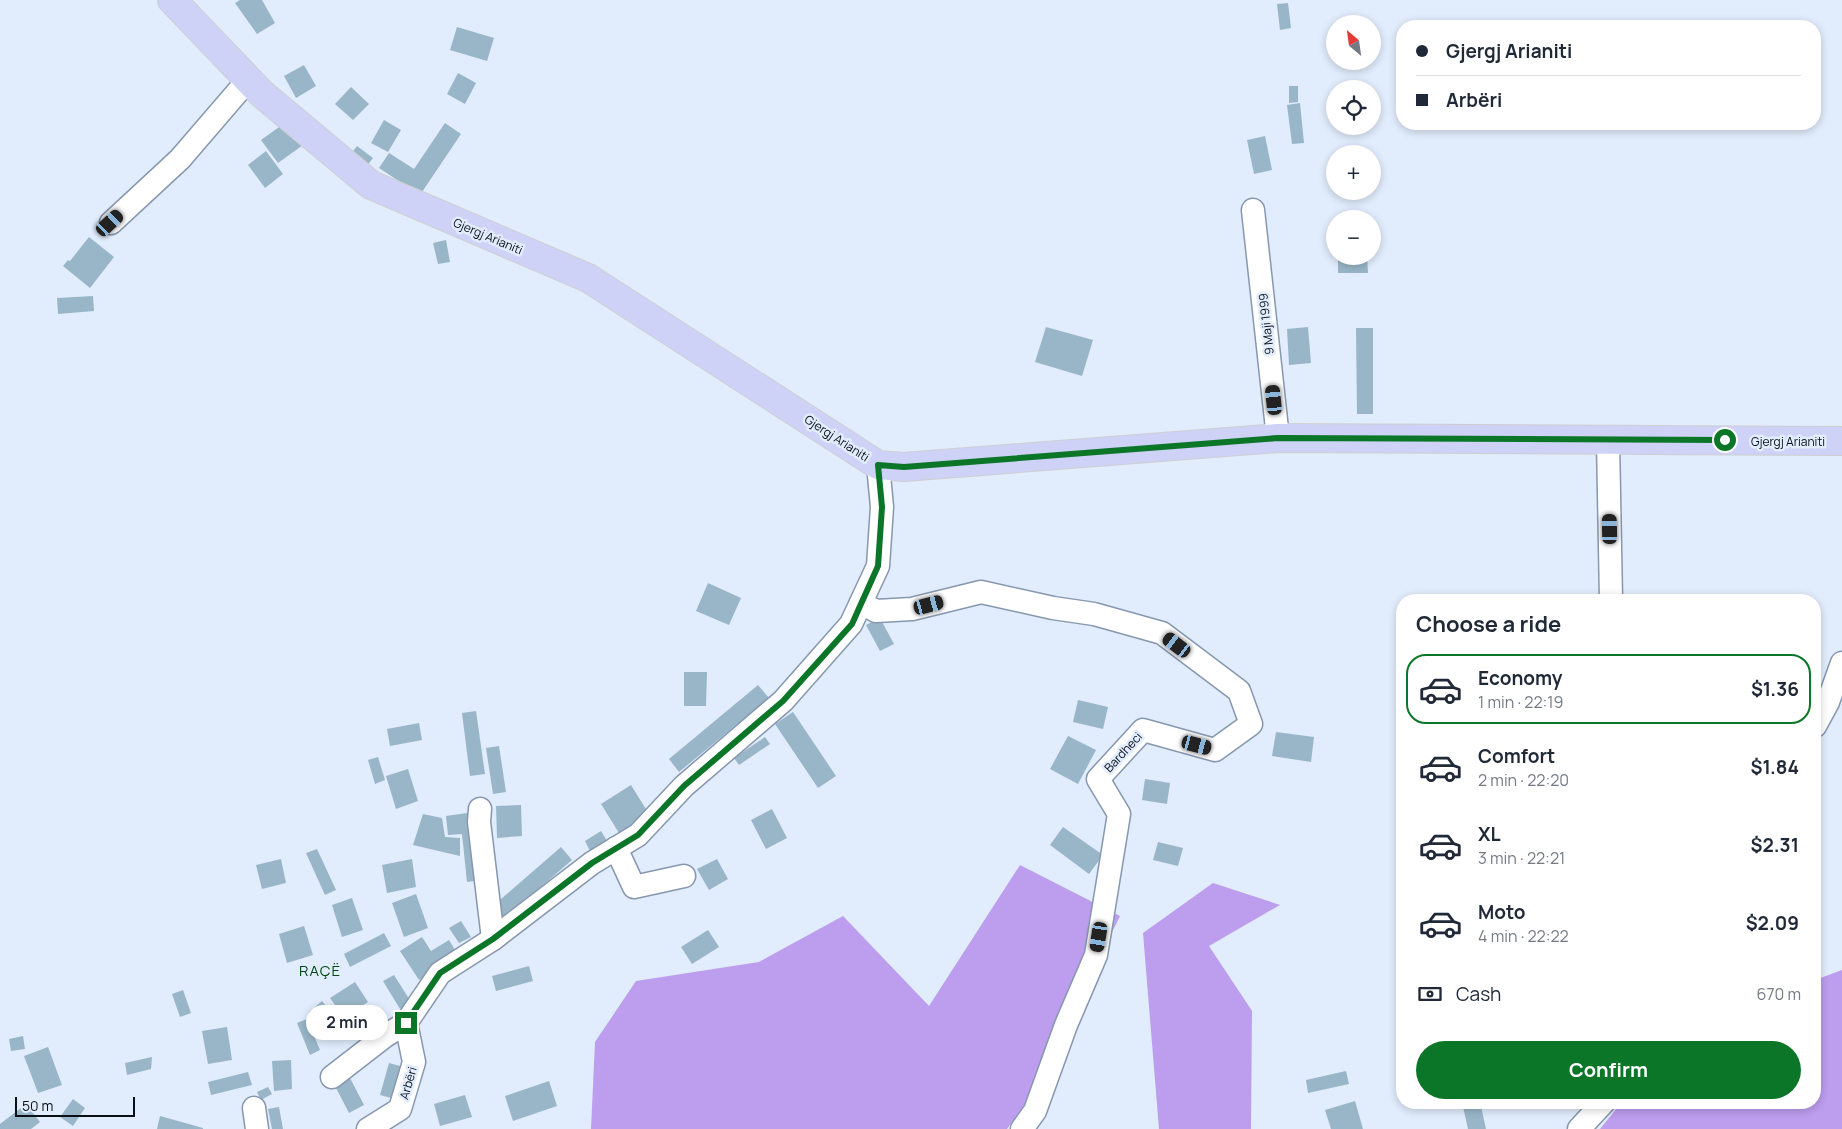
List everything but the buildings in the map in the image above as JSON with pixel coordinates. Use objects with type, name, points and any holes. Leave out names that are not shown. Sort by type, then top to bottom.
[{"type":"main road","name":"Gjergj Arianiti","points":[[172,0],[261,94],[371,186],[588,278],[878,465],[904,467],[1278,438],[1842,441]]},
{"type":"street","points":[[110,223],[180,159],[248,80]]},
{"type":"street","name":"9 Maji 1999","points":[[1253,210],[1278,438]]},
{"type":"street","points":[[1608,440],[1610,594]]},
{"type":"street","points":[[332,1077],[385,1036],[406,1023],[440,973],[493,939],[592,863],[638,835],[684,786],[783,701],[852,624],[878,566],[882,507],[878,465]]},
{"type":"street","name":"Bardheci","points":[[861,603],[876,611],[912,610],[981,592],[1053,608],[1094,614],[1162,633],[1239,691],[1251,724],[1215,750],[1142,730],[1098,778],[1119,814],[1096,955],[1066,1025],[1035,1111],[1022,1129]]},
{"type":"street","points":[[1821,715],[1828,702],[1842,664]]},
{"type":"street","points":[[480,809],[479,822],[493,939]]},
{"type":"street","points":[[616,848],[634,886],[684,876]]},
{"type":"street","name":"Arbëri","points":[[368,1129],[400,1109],[414,1062],[406,1023]]},
{"type":"street","points":[[1579,1129],[1598,1109]]},
{"type":"shaded area","points":[[1020,865],[1120,916],[1029,1099],[1007,1129],[591,1129],[595,1042],[636,981],[759,962],[843,916],[929,1006]]},
{"type":"shaded area","points":[[1213,883],[1280,905],[1209,946],[1252,1011],[1251,1129],[1159,1129],[1143,933]]},
{"type":"shaded area","points":[[1842,970],[1842,1129],[1600,1129],[1616,1109],[1821,1109],[1821,978]]},
{"type":"district","name":"RAÇË","points":[[320,970]]},
{"type":"route","points":[[406,1023],[440,973],[493,939],[592,863],[638,835],[684,786],[783,701],[852,624],[878,566],[882,507],[878,465],[904,467],[1278,438],[1725,440]]}]
